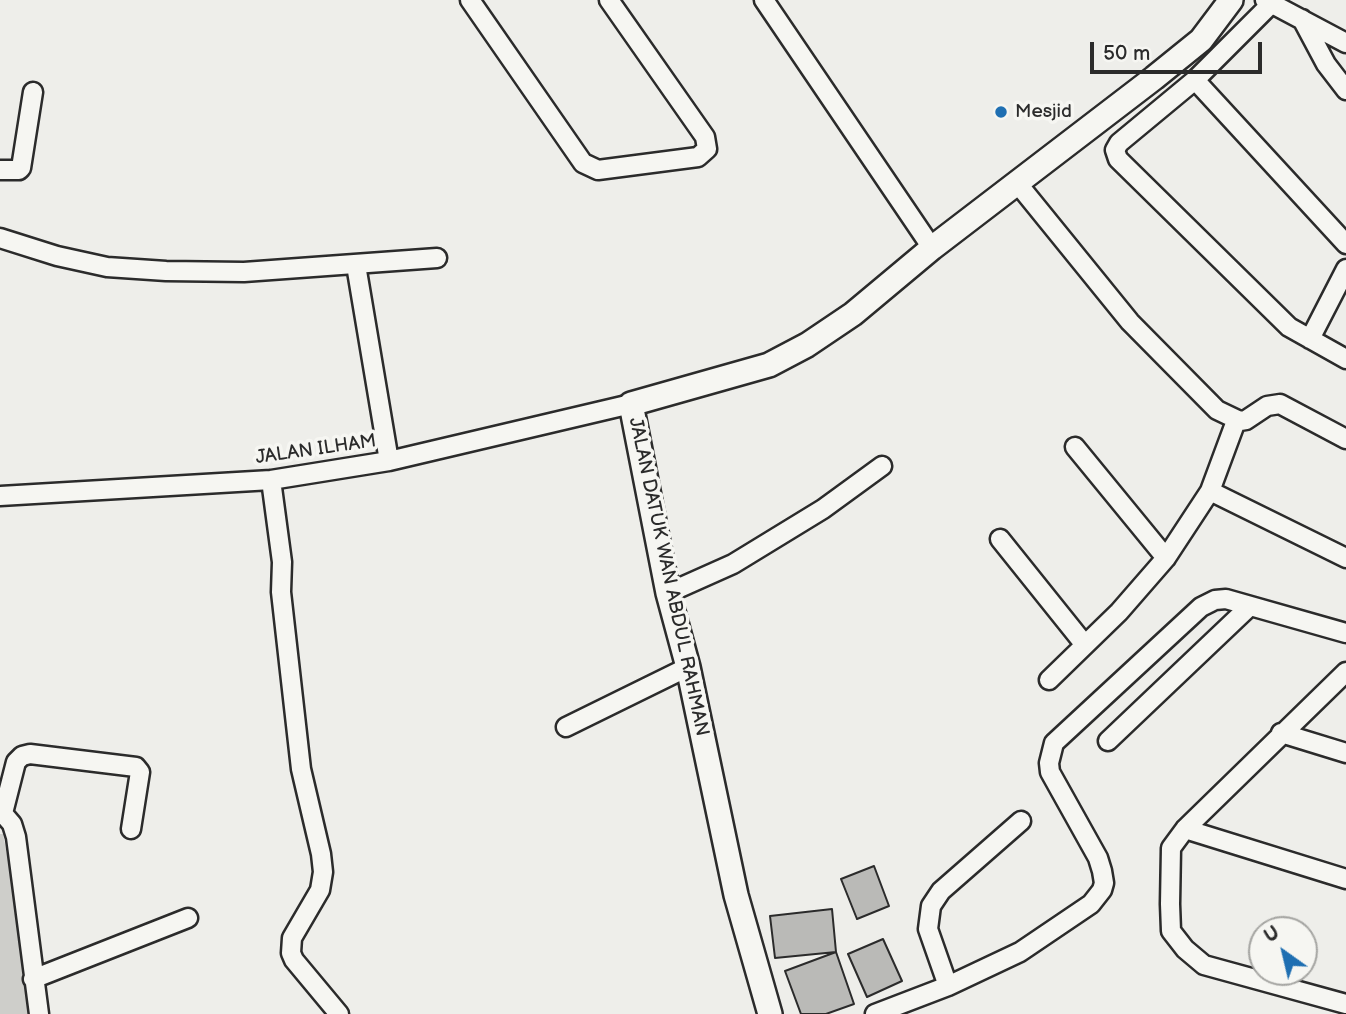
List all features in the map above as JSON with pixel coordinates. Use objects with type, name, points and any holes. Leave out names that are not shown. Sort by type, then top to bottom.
[{"type":"street","points":[[470,0],[583,163],[598,170],[698,157],[707,149],[705,137],[609,0]]},
{"type":"street","points":[[764,0],[932,248]]},
{"type":"street","name":"JALAN DATUK WAN ABDUL RAHMAN","points":[[770,1014],[736,895],[688,667],[668,593],[631,404],[769,365],[807,345],[853,314],[932,248],[1201,40],[1231,0]]},
{"type":"street","points":[[1346,43],[1268,2],[1195,80],[1119,143],[1115,150],[1289,327],[1346,359]]},
{"type":"street","points":[[1301,18],[1326,64],[1346,90]]},
{"type":"street","points":[[1195,80],[1346,244]]},
{"type":"street","points":[[0,170],[21,168],[33,92]]},
{"type":"street","points":[[1017,184],[1130,322],[1217,410],[1236,421],[1246,420],[1267,406],[1280,404],[1346,439]]},
{"type":"street","points":[[0,239],[107,267],[244,272],[437,258]]},
{"type":"street","points":[[356,265],[389,461]]},
{"type":"street","points":[[1310,339],[1346,269]]},
{"type":"street","name":"JALAN ILHAM","points":[[0,496],[271,480],[389,461],[631,404]]},
{"type":"street","points":[[1049,680],[1119,612],[1166,558],[1210,491],[1236,421]]},
{"type":"street","points":[[1075,447],[1166,558]]},
{"type":"street","points":[[668,593],[733,565],[823,509],[882,466]]},
{"type":"street","points":[[271,480],[282,562],[281,592],[301,769],[323,872],[320,890],[292,938],[291,953],[339,1014]]},
{"type":"street","points":[[1210,491],[1346,558]]},
{"type":"street","points":[[1000,539],[1085,645]]},
{"type":"street","points":[[875,1014],[948,986],[1020,952],[1091,904],[1104,883],[1097,859],[1050,772],[1049,763],[1054,743],[1201,607],[1226,599],[1346,633]]},
{"type":"street","points":[[1108,741],[1250,606]]},
{"type":"street","points":[[566,727],[688,667]]},
{"type":"street","points":[[1346,671],[1185,829],[1171,848],[1170,904],[1171,931],[1185,949],[1204,965],[1346,1004]]},
{"type":"street","points":[[1281,733],[1346,753]]},
{"type":"street","points":[[39,1014],[16,837],[12,824],[1,812],[16,762],[22,756],[30,754],[136,767],[140,772],[131,829]]},
{"type":"street","points":[[948,986],[928,929],[930,906],[941,891],[1021,821]]},
{"type":"street","points":[[1185,829],[1346,879]]},
{"type":"street","points":[[33,979],[188,918]]},
{"type":"shaded area","points":[[0,834],[3,834],[12,881],[29,1014],[0,1014]]},
{"type":"building","points":[[874,866],[889,906],[857,919],[841,879]]},
{"type":"building","points":[[832,909],[836,952],[775,958],[770,916]]},
{"type":"building","points":[[883,939],[902,981],[867,997],[848,954]]},
{"type":"building","points":[[836,952],[854,1004],[826,1014],[801,1014],[785,971]]},
{"type":"place","name":"Mesjid","points":[[1001,112]]}]
